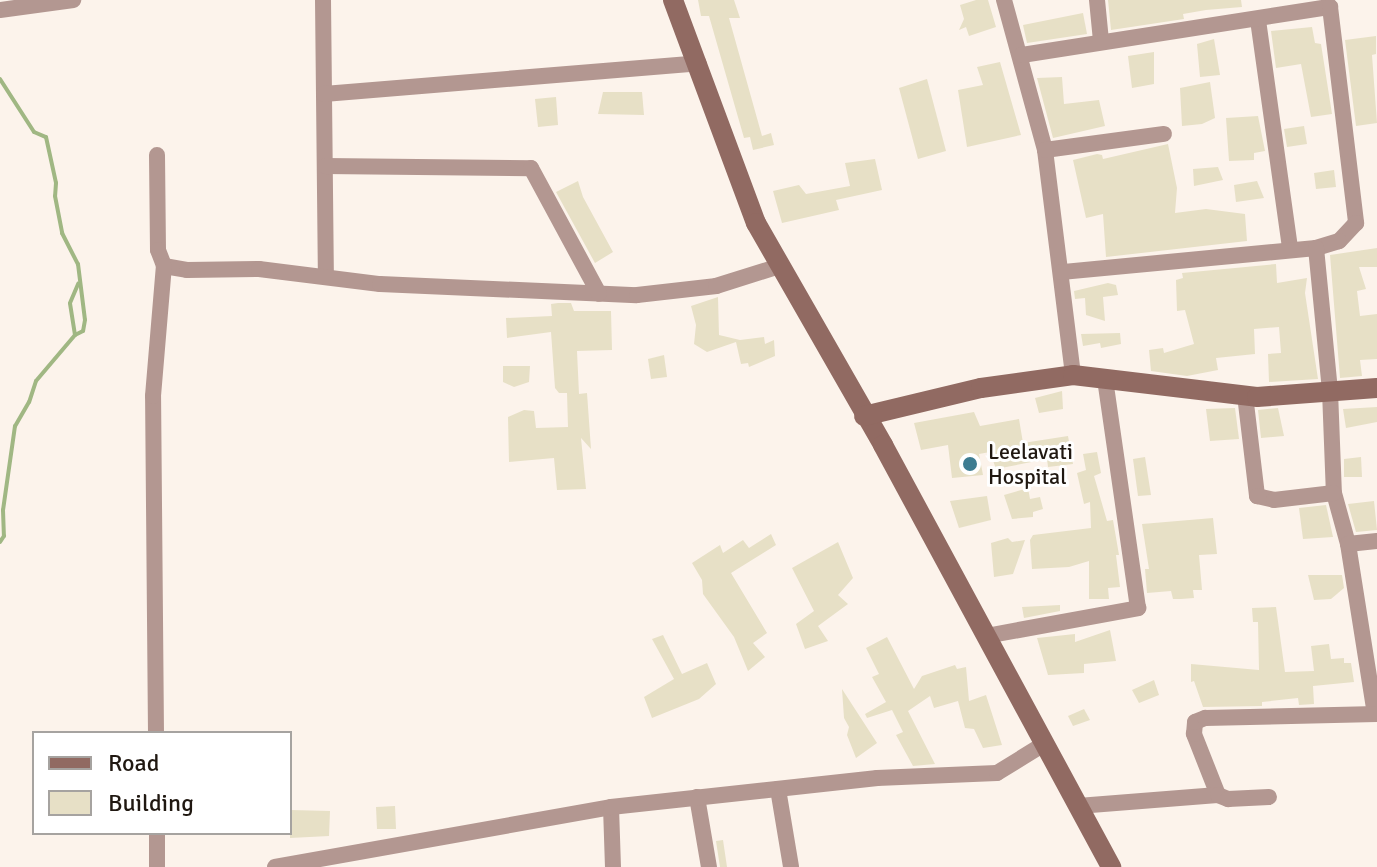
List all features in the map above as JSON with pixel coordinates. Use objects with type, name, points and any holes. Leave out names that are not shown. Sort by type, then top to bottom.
[{"type":"main road","points":[[673,0],[756,223],[986,636],[1108,866]]},
{"type":"main road","points":[[864,416],[981,388],[1073,375],[1245,395],[1377,388]]},
{"type":"street","points":[[0,10],[73,0]]},
{"type":"street","points":[[323,0],[326,275]]},
{"type":"street","points":[[1004,0],[1022,55],[1045,150],[1073,375]]},
{"type":"street","points":[[1097,0],[1101,41]]},
{"type":"street","points":[[1022,55],[1258,20],[1330,3],[1356,223],[1339,241],[1316,248],[1061,272]]},
{"type":"street","points":[[1258,20],[1290,249]]},
{"type":"street","points":[[324,94],[699,63]]},
{"type":"street","points":[[1045,150],[1164,134]]},
{"type":"street","points":[[156,731],[153,396],[164,266],[158,250],[157,155]]},
{"type":"street","points":[[325,166],[531,168],[599,294]]},
{"type":"street","points":[[1218,795],[1194,734],[1195,722],[1205,718],[1376,714],[1348,544],[1334,493],[1330,391],[1316,248]]},
{"type":"street","points":[[164,266],[326,275],[380,284],[637,295],[716,286],[780,266]]},
{"type":"street","points":[[986,636],[1138,608],[1105,379]]},
{"type":"street","points":[[1245,395],[1257,496],[1274,500],[1334,493]]},
{"type":"street","points":[[1348,544],[1377,541]]},
{"type":"street","points":[[275,867],[611,807],[877,778],[997,773],[1044,744]]},
{"type":"street","points":[[778,789],[791,867]]},
{"type":"street","points":[[1078,806],[1218,795],[1228,799],[1269,797]]},
{"type":"street","points":[[697,797],[709,867]]},
{"type":"street","points":[[611,807],[613,867]]},
{"type":"street","points":[[157,835],[157,867]]},
{"type":"building","points":[[698,0],[734,0],[740,18],[729,18],[762,136],[771,133],[774,145],[753,150],[750,137],[744,138],[709,16],[701,16]]},
{"type":"building","points":[[988,0],[996,27],[969,36],[966,27],[959,30],[964,19],[960,5]]},
{"type":"building","points":[[1108,0],[1241,0],[1242,7],[1183,14],[1184,19],[1111,30]]},
{"type":"building","points":[[1083,13],[1087,34],[1027,43],[1023,25]]},
{"type":"building","points":[[1312,27],[1315,43],[1321,44],[1332,114],[1311,117],[1301,64],[1276,68],[1271,31]]},
{"type":"building","points":[[1376,36],[1376,54],[1372,55],[1377,123],[1356,126],[1345,40]]},
{"type":"building","points":[[1214,39],[1220,75],[1200,77],[1197,44]]},
{"type":"building","points":[[1154,52],[1154,84],[1132,88],[1128,56]]},
{"type":"building","points":[[1000,62],[1021,135],[967,147],[958,90],[983,85],[977,67]]},
{"type":"building","points":[[1062,77],[1064,104],[1099,100],[1105,126],[1053,138],[1037,78]]},
{"type":"building","points":[[927,79],[946,151],[918,159],[899,88]]},
{"type":"building","points":[[1210,82],[1215,118],[1202,124],[1182,126],[1180,88]]},
{"type":"building","points":[[603,92],[642,92],[644,115],[598,114]]},
{"type":"building","points":[[556,97],[558,125],[538,127],[535,99]]},
{"type":"building","points":[[1258,116],[1265,151],[1254,153],[1254,160],[1229,161],[1226,118]]},
{"type":"building","points":[[1304,126],[1307,144],[1287,147],[1284,129]]},
{"type":"building","points":[[1168,144],[1177,188],[1175,213],[1206,209],[1245,214],[1247,241],[1106,257],[1103,214],[1086,218],[1073,160],[1097,154],[1102,155],[1103,159]]},
{"type":"building","points":[[875,159],[882,190],[836,200],[839,210],[782,223],[773,191],[799,185],[806,194],[850,186],[845,163]]},
{"type":"building","points":[[1218,167],[1223,180],[1194,186],[1193,169]]},
{"type":"building","points":[[1334,170],[1336,187],[1316,189],[1314,173]]},
{"type":"building","points":[[578,181],[583,197],[613,252],[595,263],[556,192]]},
{"type":"building","points":[[1257,181],[1264,198],[1236,202],[1234,185]]},
{"type":"building","points":[[1377,248],[1377,267],[1359,267],[1366,289],[1357,291],[1360,316],[1377,314],[1377,359],[1360,360],[1362,376],[1340,378],[1330,255]]},
{"type":"building","points":[[1276,264],[1277,283],[1307,278],[1305,293],[1318,379],[1269,382],[1268,354],[1281,353],[1279,327],[1254,329],[1255,354],[1216,358],[1218,370],[1187,376],[1151,371],[1149,350],[1163,348],[1164,353],[1194,344],[1185,310],[1177,311],[1176,280],[1183,278],[1182,273]]},
{"type":"building","points":[[1108,283],[1116,285],[1118,295],[1103,297],[1105,321],[1086,315],[1085,298],[1075,299],[1074,291]]},
{"type":"building","points":[[718,297],[719,335],[740,340],[764,337],[765,344],[774,340],[775,356],[749,367],[748,363],[741,364],[736,342],[707,352],[694,344],[696,325],[691,306]]},
{"type":"building","points":[[571,303],[574,311],[611,311],[612,350],[577,351],[579,394],[587,393],[591,449],[581,438],[586,489],[557,490],[554,458],[509,462],[508,417],[524,410],[534,411],[536,428],[568,427],[567,393],[559,393],[555,388],[551,332],[507,338],[506,318],[552,316],[551,304]]},
{"type":"building","points":[[1120,333],[1121,344],[1101,348],[1100,343],[1083,346],[1081,334]]},
{"type":"building","points":[[664,355],[667,377],[651,379],[648,359]]},
{"type":"building","points":[[503,366],[530,366],[529,382],[514,387],[503,382]]},
{"type":"building","points":[[1062,391],[1063,409],[1039,413],[1035,398]]},
{"type":"building","points":[[1377,407],[1377,422],[1346,428],[1343,409]]},
{"type":"building","points":[[1235,408],[1239,439],[1210,441],[1206,409]]},
{"type":"building","points":[[1278,408],[1284,436],[1261,438],[1258,410]]},
{"type":"building","points":[[974,412],[980,426],[1019,419],[1023,443],[1068,436],[1073,464],[1048,467],[1047,459],[996,469],[990,452],[979,454],[983,475],[952,478],[948,445],[921,450],[914,423]]},
{"type":"building","points":[[1097,452],[1101,473],[1094,476],[1107,521],[1113,520],[1119,555],[1116,555],[1120,587],[1108,588],[1109,599],[1089,599],[1089,561],[1069,567],[1032,569],[1030,540],[1033,535],[1091,528],[1090,502],[1084,504],[1077,473],[1086,470],[1083,454]]},
{"type":"building","points":[[1145,457],[1151,495],[1138,496],[1133,459]]},
{"type":"building","points":[[1361,457],[1362,477],[1344,477],[1344,459]]},
{"type":"building","points":[[1028,488],[1030,499],[1040,497],[1043,509],[1033,512],[1033,517],[1012,519],[1004,495]]},
{"type":"building","points":[[987,496],[991,520],[959,528],[950,501]]},
{"type":"building","points":[[1374,501],[1377,530],[1356,532],[1348,504]]},
{"type":"building","points":[[1326,505],[1333,537],[1303,539],[1299,508]]},
{"type":"building","points":[[1213,518],[1217,554],[1199,555],[1202,590],[1193,590],[1194,598],[1181,599],[1173,599],[1171,591],[1147,593],[1145,569],[1149,569],[1142,524]]},
{"type":"building","points":[[771,534],[776,545],[731,573],[767,633],[753,643],[765,657],[748,671],[734,637],[703,594],[702,580],[692,563],[720,545],[723,553],[743,540],[749,548]]},
{"type":"building","points":[[1008,538],[1012,542],[1025,540],[1013,574],[994,577],[991,543]]},
{"type":"building","points":[[838,542],[853,578],[838,595],[848,604],[818,626],[828,641],[805,649],[796,624],[814,611],[792,568]]},
{"type":"building","points":[[1308,575],[1342,575],[1344,588],[1331,599],[1314,600]]},
{"type":"building","points":[[1060,605],[1060,611],[1024,618],[1022,607]]},
{"type":"building","points":[[1276,607],[1285,672],[1314,671],[1311,646],[1329,644],[1331,659],[1344,658],[1344,663],[1351,663],[1354,682],[1313,686],[1314,704],[1299,705],[1298,698],[1262,702],[1262,706],[1203,707],[1194,681],[1191,682],[1191,664],[1259,670],[1258,622],[1253,622],[1252,608]]},
{"type":"building","points":[[1110,630],[1116,661],[1084,664],[1084,673],[1048,675],[1037,638],[1075,634],[1075,642]]},
{"type":"building","points":[[663,635],[682,674],[707,663],[716,684],[699,699],[652,718],[644,697],[674,679],[652,639]]},
{"type":"building","points":[[887,637],[914,689],[922,676],[955,665],[957,669],[966,667],[969,701],[986,695],[1002,745],[983,748],[974,729],[965,728],[958,701],[934,708],[930,696],[908,711],[935,764],[913,766],[896,735],[903,732],[892,710],[867,718],[865,714],[886,702],[872,677],[879,674],[866,648]]},
{"type":"building","points":[[1154,680],[1159,695],[1139,703],[1132,690]]},
{"type":"building","points":[[842,689],[877,743],[856,758],[847,735],[849,727],[844,718]]},
{"type":"building","points":[[1084,709],[1090,720],[1073,726],[1068,716]]},
{"type":"building","points":[[395,806],[396,829],[377,829],[376,807]]},
{"type":"building","points":[[292,810],[330,811],[329,836],[290,838]]},
{"type":"building","points":[[723,840],[727,867],[720,867],[716,841]]},
{"type":"waterway","points":[[0,79],[34,132],[46,137],[62,233],[78,264],[85,320],[83,331],[75,335],[36,381],[29,402],[15,426],[3,510],[4,536],[0,542]]},
{"type":"waterway","points":[[75,335],[70,303],[78,284]]},
{"type":"place","name":"Leelavati Hospital","points":[[970,464]]}]
